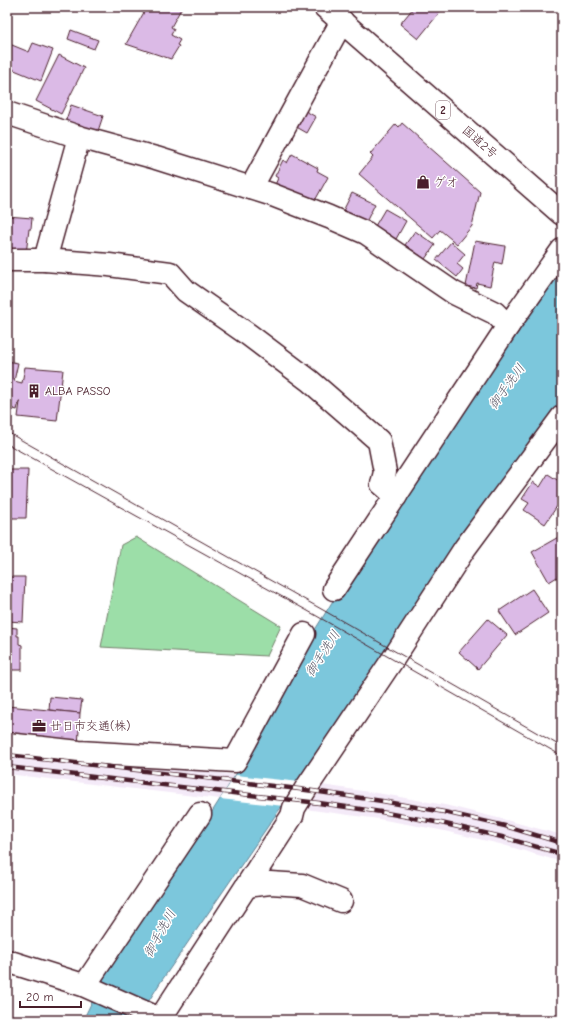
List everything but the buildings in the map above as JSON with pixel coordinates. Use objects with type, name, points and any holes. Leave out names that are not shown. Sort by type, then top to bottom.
[{"type":"main road","name":"国道2号","points":[[325,7],[562,214]]},
{"type":"main road","points":[[251,188],[342,21]]},
{"type":"main road","points":[[7,113],[79,137],[156,158],[270,194],[366,233],[454,293],[495,313],[508,326]]},
{"type":"main road","points":[[45,260],[79,137]]},
{"type":"main road","points":[[334,589],[508,326],[562,250]]},
{"type":"main road","points":[[7,260],[45,260],[109,265],[170,273],[186,291],[249,335],[310,381],[379,441],[385,472],[382,484],[396,496]]},
{"type":"main road","points":[[7,962],[88,987],[158,1018],[247,886],[292,816],[294,808],[465,548],[562,417]]},
{"type":"main road","points":[[7,744],[79,752],[235,761],[304,634]]},
{"type":"main road","points":[[88,987],[200,814]]},
{"type":"main road","points":[[247,886],[270,883],[302,885],[341,901]]},
{"type":"shaded area","points":[[7,748],[236,775],[220,799],[7,774]]},
{"type":"shaded area","points":[[322,785],[445,805],[562,835],[562,862],[500,844],[440,830],[379,819],[297,808]]},
{"type":"green space","points":[[136,537],[281,626],[267,656],[101,647],[121,545]]},
{"type":"water","name":"御手洗川","points":[[562,261],[562,399],[160,983],[137,1020],[83,1020],[105,975],[182,859],[257,741],[313,633],[334,599]]},
{"type":"pier","points":[[236,775],[300,782],[284,806],[220,799]]},
{"type":"tram line","points":[[7,432],[562,747]]},
{"type":"tram line","points":[[7,444],[315,615],[562,756]]},
{"type":"railway","points":[[7,755],[299,789],[382,801],[444,812],[505,826],[562,843]]},
{"type":"railway","points":[[7,767],[319,803],[381,812],[441,823],[502,837],[562,854]]},
{"type":"place","name":"ゲオ","points":[[423,182]]},
{"type":"place","name":"ALBA PASSO","points":[[34,391]]},
{"type":"place","name":"廿日市交通(株)","points":[[39,726]]}]
